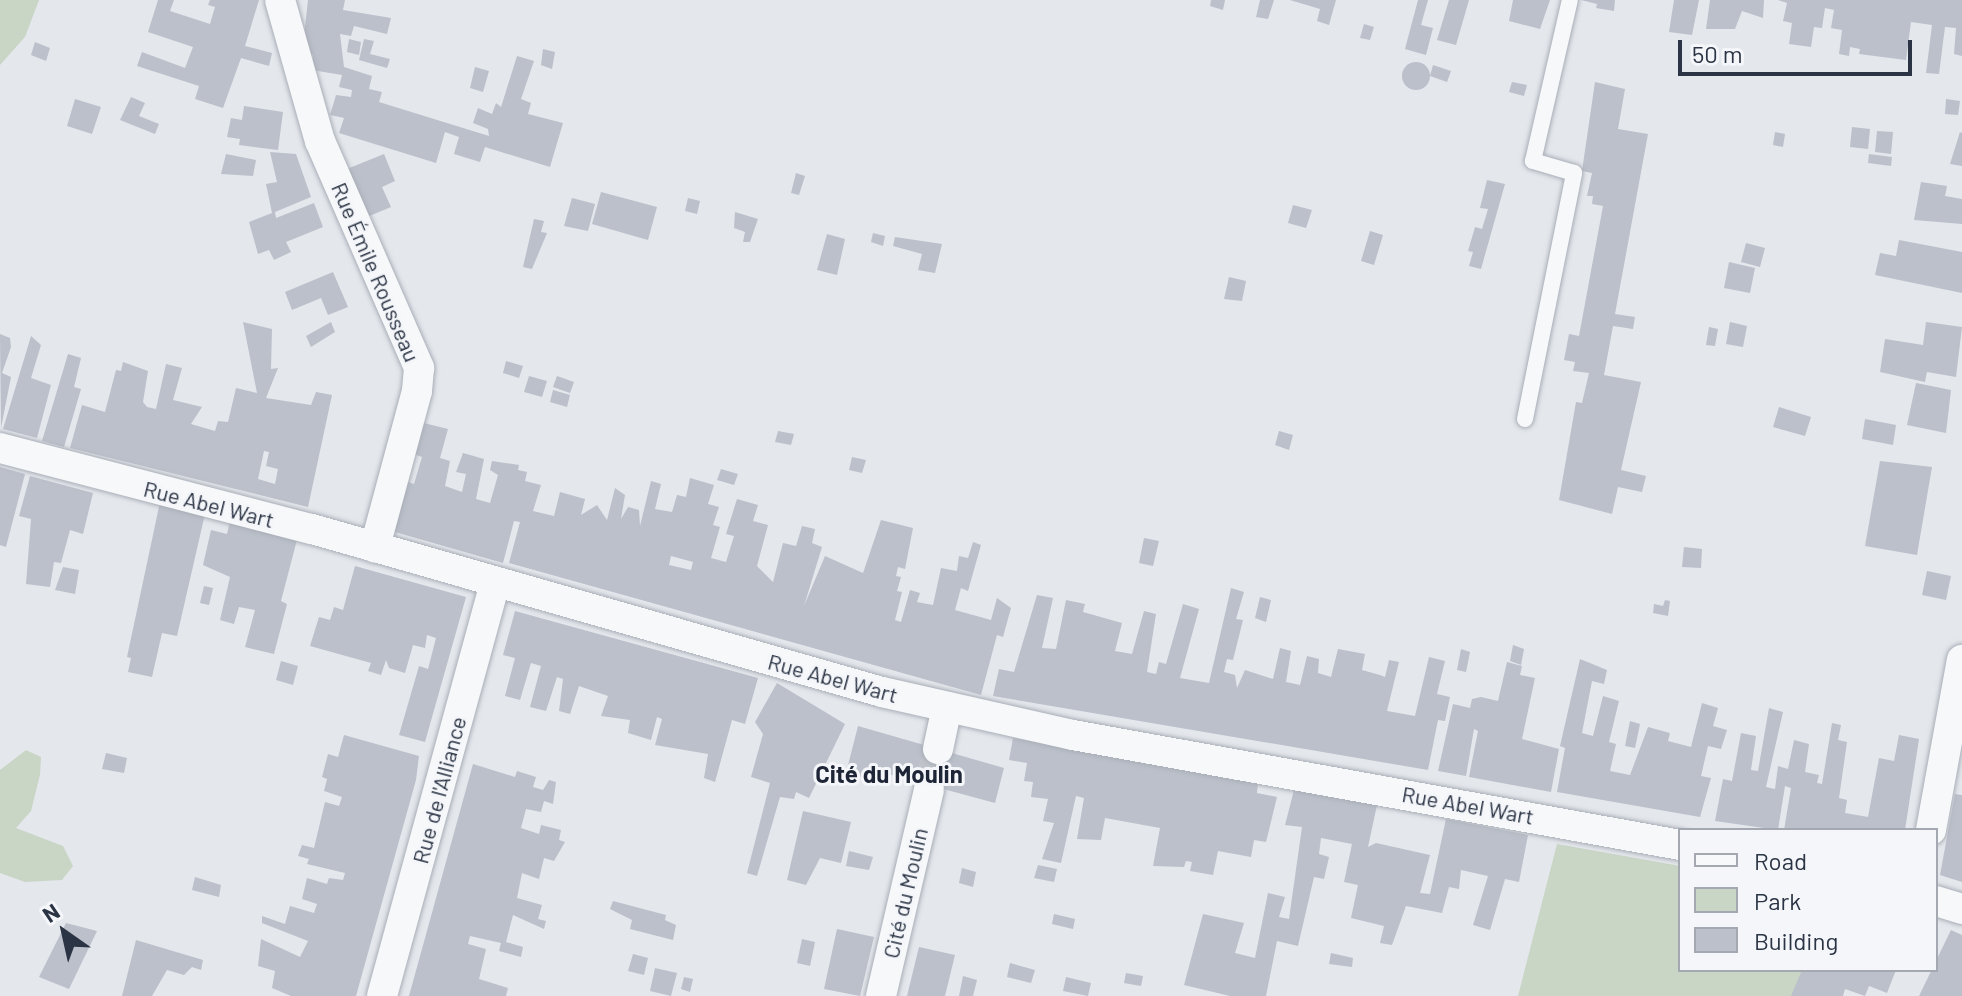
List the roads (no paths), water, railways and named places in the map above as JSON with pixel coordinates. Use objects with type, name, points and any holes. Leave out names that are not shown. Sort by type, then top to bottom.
[{"type":"street","name":"Rue Émile Rousseau","points":[[280,0],[320,141],[419,368],[417,391],[375,547]]},
{"type":"street","name":"Rue Abel Wart","points":[[0,448],[375,547],[495,584],[947,707],[1073,735],[1678,845]]},
{"type":"street","name":"Rue de l'Alliance","points":[[382,996],[495,584]]},
{"type":"street","points":[[1931,828],[1962,660]]},
{"type":"street","points":[[938,749],[947,707]]},
{"type":"street","name":"Cité du Moulin","points":[[881,996],[929,789]]},
{"type":"street","points":[[1938,902],[1962,909]]},
{"type":"lane","points":[[1525,419],[1574,173],[1533,161],[1570,0]]},
{"type":"tunnel","points":[[929,789],[938,749]]},
{"type":"district","name":"Cité du Moulin","points":[[889,774]]}]
